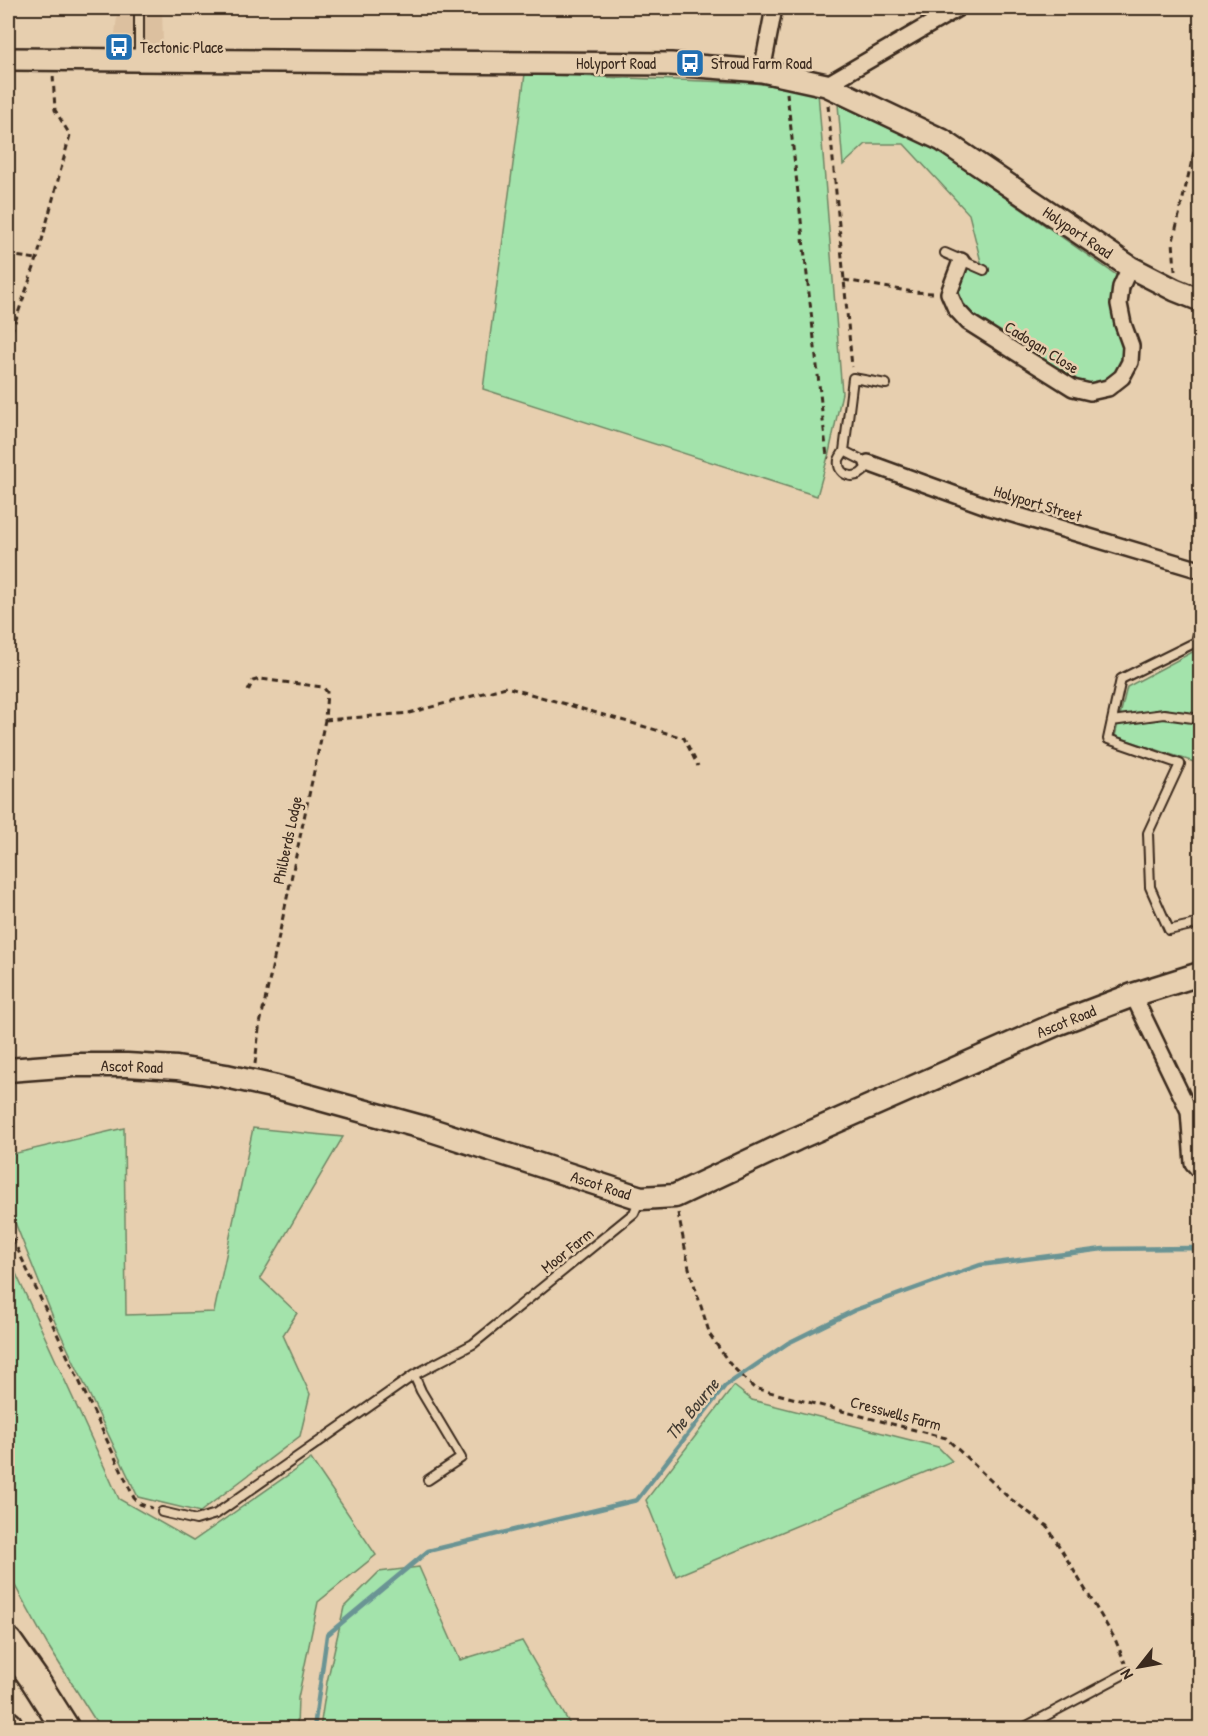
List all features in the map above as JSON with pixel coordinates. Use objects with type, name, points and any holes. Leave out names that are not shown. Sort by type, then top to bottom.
[{"type":"highway","points":[[8,1642],[65,1728]]},
{"type":"highway","points":[[8,1662],[45,1728]]},
{"type":"main road","name":"Ascot Road","points":[[8,1070],[74,1065],[143,1066],[202,1071],[253,1081],[425,1128],[641,1198],[675,1196],[796,1139],[1059,1023],[1133,995],[1200,974]]},
{"type":"street","points":[[762,71],[774,8]]},
{"type":"street","points":[[826,85],[958,8]]},
{"type":"street","name":"Holyport Road","points":[[8,59],[670,64],[762,71],[826,85],[942,140],[1130,267],[1200,300]]},
{"type":"street","points":[[949,293],[961,261]]},
{"type":"street","name":"Cadogan Close","points":[[949,293],[956,309],[968,322],[1073,388],[1090,392],[1108,388],[1122,377],[1130,363],[1131,346],[1119,304],[1121,287],[1130,267]]},
{"type":"street","name":"Holyport Street","points":[[868,464],[989,507],[1200,570]]},
{"type":"street","points":[[1133,995],[1195,1112],[1193,1163],[1200,1171]]},
{"type":"lane","points":[[139,8],[139,60]]},
{"type":"lane","points":[[945,253],[984,270]]},
{"type":"lane","points":[[844,451],[868,464],[861,475],[855,477],[843,473],[838,461],[844,451],[853,378],[886,384]]},
{"type":"lane","points":[[1200,625],[1196,642],[1121,679],[1108,739],[1180,764],[1148,833],[1150,887],[1170,930],[1200,923]]},
{"type":"lane","points":[[1112,721],[1164,714],[1200,719]]},
{"type":"lane","name":"Moor Farm","points":[[162,1512],[196,1520],[216,1514],[414,1375],[473,1344],[634,1213],[641,1198]]},
{"type":"lane","points":[[414,1375],[461,1458],[428,1480]]},
{"type":"lane","points":[[1023,1728],[1128,1672]]},
{"type":"path","points":[[8,342],[37,259],[70,135],[55,110],[53,60]]},
{"type":"path","points":[[785,76],[827,458],[838,461]]},
{"type":"path","points":[[826,85],[853,378]]},
{"type":"path","points":[[1175,290],[1173,242],[1200,126]]},
{"type":"path","points":[[8,255],[37,259]]},
{"type":"path","points":[[844,280],[913,292],[949,293]]},
{"type":"path","name":"Philberds Lodge","points":[[248,691],[253,681],[260,679],[323,687],[327,692],[325,720],[259,1029],[253,1081]]},
{"type":"path","points":[[325,720],[409,713],[506,687],[684,738],[698,766]]},
{"type":"path","name":"Cresswells Farm","points":[[675,1196],[689,1268],[710,1335],[730,1364],[754,1388],[946,1438],[1008,1497],[1047,1526],[1115,1639],[1128,1672]]},
{"type":"path","points":[[8,1229],[134,1498],[140,1504],[162,1512]]},
{"type":"shaded area","name":"Tectonic Place","points":[[118,8],[162,8],[163,46],[114,43]]},
{"type":"green space","points":[[525,74],[754,83],[818,92],[842,393],[817,496],[483,389]]},
{"type":"green space","points":[[838,104],[938,151],[1122,279],[1130,362],[1090,392],[968,322],[949,293],[961,261],[983,270],[969,214],[904,144],[866,144],[843,165]]},
{"type":"green space","points":[[1200,648],[1200,764],[1115,736],[1127,687]]},
{"type":"green space","points":[[124,1128],[126,1315],[214,1312],[253,1128],[343,1137],[260,1278],[297,1313],[283,1335],[310,1394],[300,1436],[200,1512],[138,1497],[55,1322],[8,1205],[8,1155]]},
{"type":"green space","points":[[8,1256],[119,1499],[193,1541],[311,1459],[376,1555],[318,1602],[298,1698],[297,1728],[100,1728],[47,1644],[8,1573]]},
{"type":"green space","points":[[734,1386],[752,1400],[938,1447],[952,1461],[676,1576],[646,1500]]},
{"type":"green space","points":[[419,1567],[460,1660],[522,1641],[572,1728],[320,1728],[327,1682],[344,1607],[379,1572]]},
{"type":"waterway","name":"The Bourne","points":[[314,1728],[327,1635],[428,1551],[637,1500],[725,1386],[788,1343],[855,1310],[980,1265],[1103,1249],[1192,1248],[1200,1255]]},
{"type":"place","name":"Tectonic Place","points":[[119,47]]},
{"type":"place","name":"Stroud Farm Road","points":[[690,63]]}]
